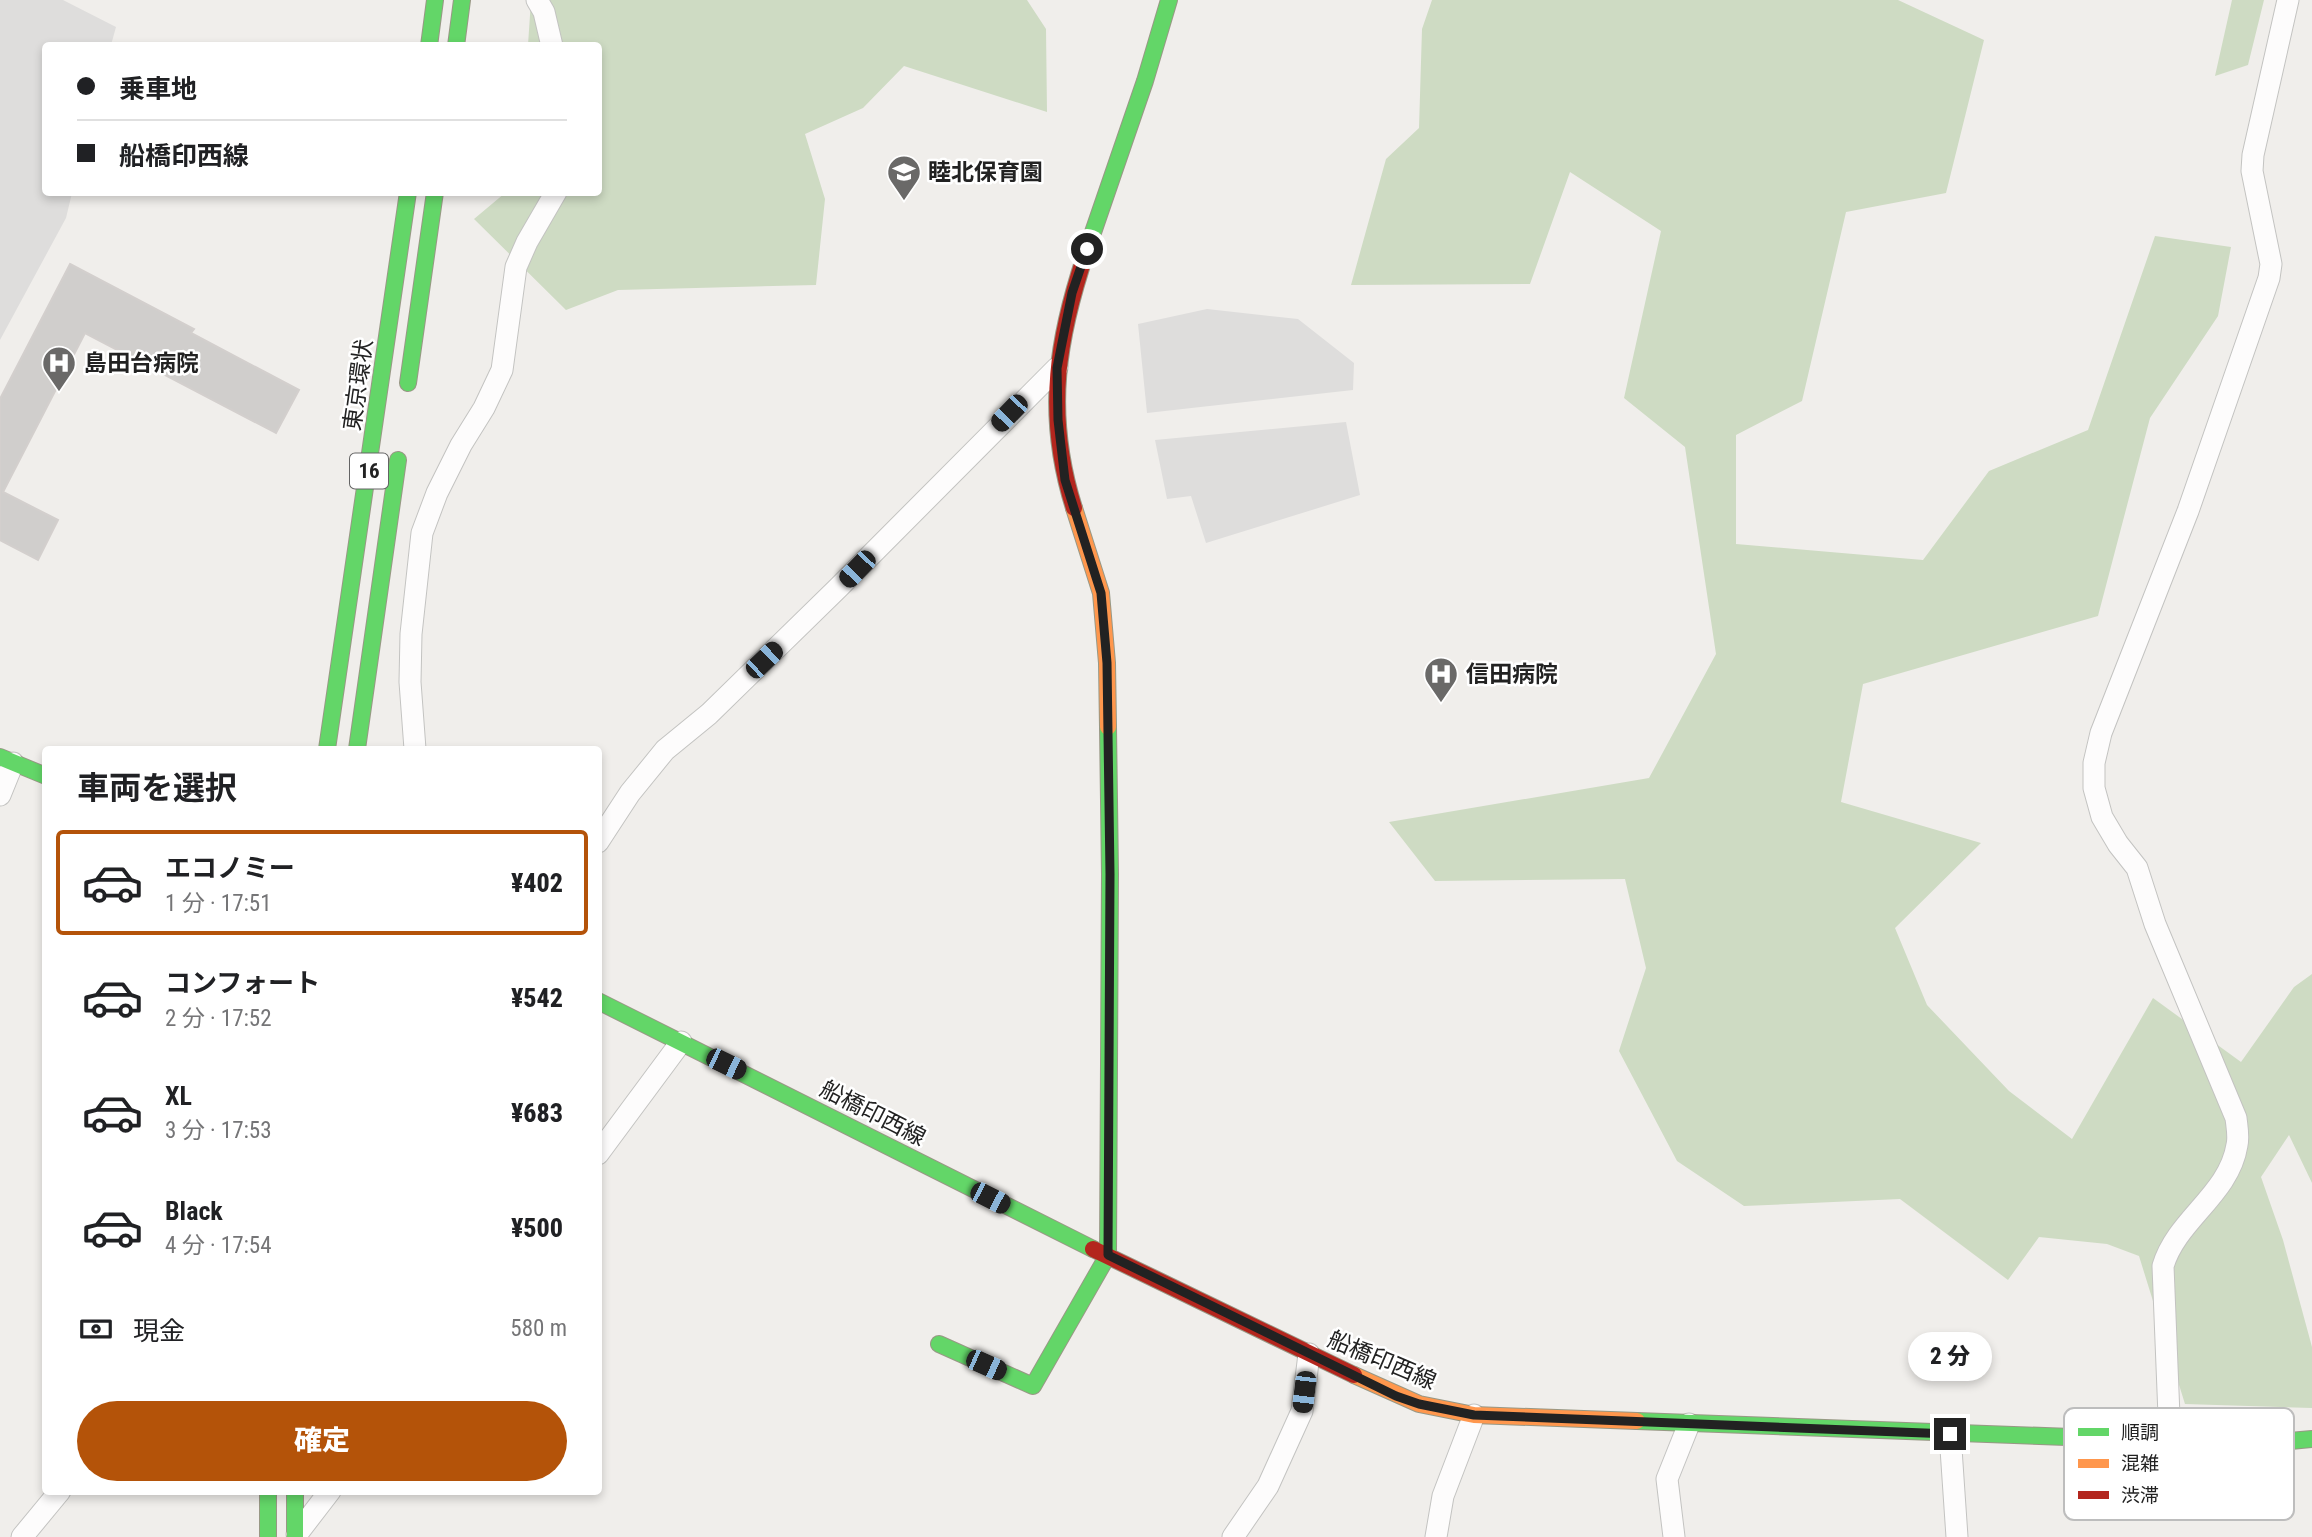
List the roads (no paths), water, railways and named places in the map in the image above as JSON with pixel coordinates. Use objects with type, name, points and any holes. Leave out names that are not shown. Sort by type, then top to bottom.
[{"type":"main road","points":[[430,42],[435,0]]},
{"type":"main road","points":[[457,42],[462,0]]},
{"type":"main road","points":[[939,1344],[1033,1386],[1108,1255],[1110,874],[1107,663],[1101,593],[1065,480],[1058,420],[1057,368],[1072,293],[1145,81],[1169,0]]},
{"type":"main road","name":"東京環状","points":[[327,746],[407,196]]},
{"type":"main road","points":[[407,393],[434,196]]},
{"type":"main road","name":"16","points":[[357,746],[400,445]]},
{"type":"main road","points":[[7,760],[42,774]]},
{"type":"main road","name":"船橋印西線","points":[[602,1003],[1309,1354],[1396,1396],[1419,1404],[1474,1415],[2064,1438]]},
{"type":"main road","name":"船橋印西線","points":[[2294,1441],[2312,1439]]},
{"type":"main road","points":[[268,1495],[268,1537]]},
{"type":"main road","points":[[295,1495],[295,1537]]},
{"type":"street","points":[[537,0],[544,12],[551,42]]},
{"type":"street","points":[[2169,1408],[2163,1266],[2168,1249],[2176,1237],[2221,1184],[2231,1166],[2238,1143],[2236,1118],[2155,924],[2137,868],[2102,817],[2095,788],[2094,763],[2101,733],[2193,498],[2269,278],[2271,264],[2252,171],[2253,155],[2288,0]]},
{"type":"street","points":[[415,746],[410,682],[411,634],[422,533],[437,493],[502,370],[516,267],[554,196]]},
{"type":"street","points":[[602,836],[630,793],[665,750],[709,714],[1057,368]]},
{"type":"street","points":[[0,795],[7,760]]},
{"type":"street","points":[[602,1149],[681,1042]]},
{"type":"street","points":[[1233,1537],[1268,1486],[1302,1411],[1309,1354]]},
{"type":"street","points":[[1436,1537],[1443,1496],[1474,1415]]},
{"type":"street","points":[[1674,1537],[1667,1479],[1689,1424]]},
{"type":"street","points":[[1950,1434],[1956,1537]]},
{"type":"street","points":[[22,1537],[57,1495]]},
{"type":"street","points":[[295,1537],[327,1495]]},
{"type":"place","name":"睦北保育園","points":[[904,202]]},
{"type":"place","name":"島田台病院","points":[[59,393]]},
{"type":"place","name":"信田病院","points":[[1441,704]]}]
